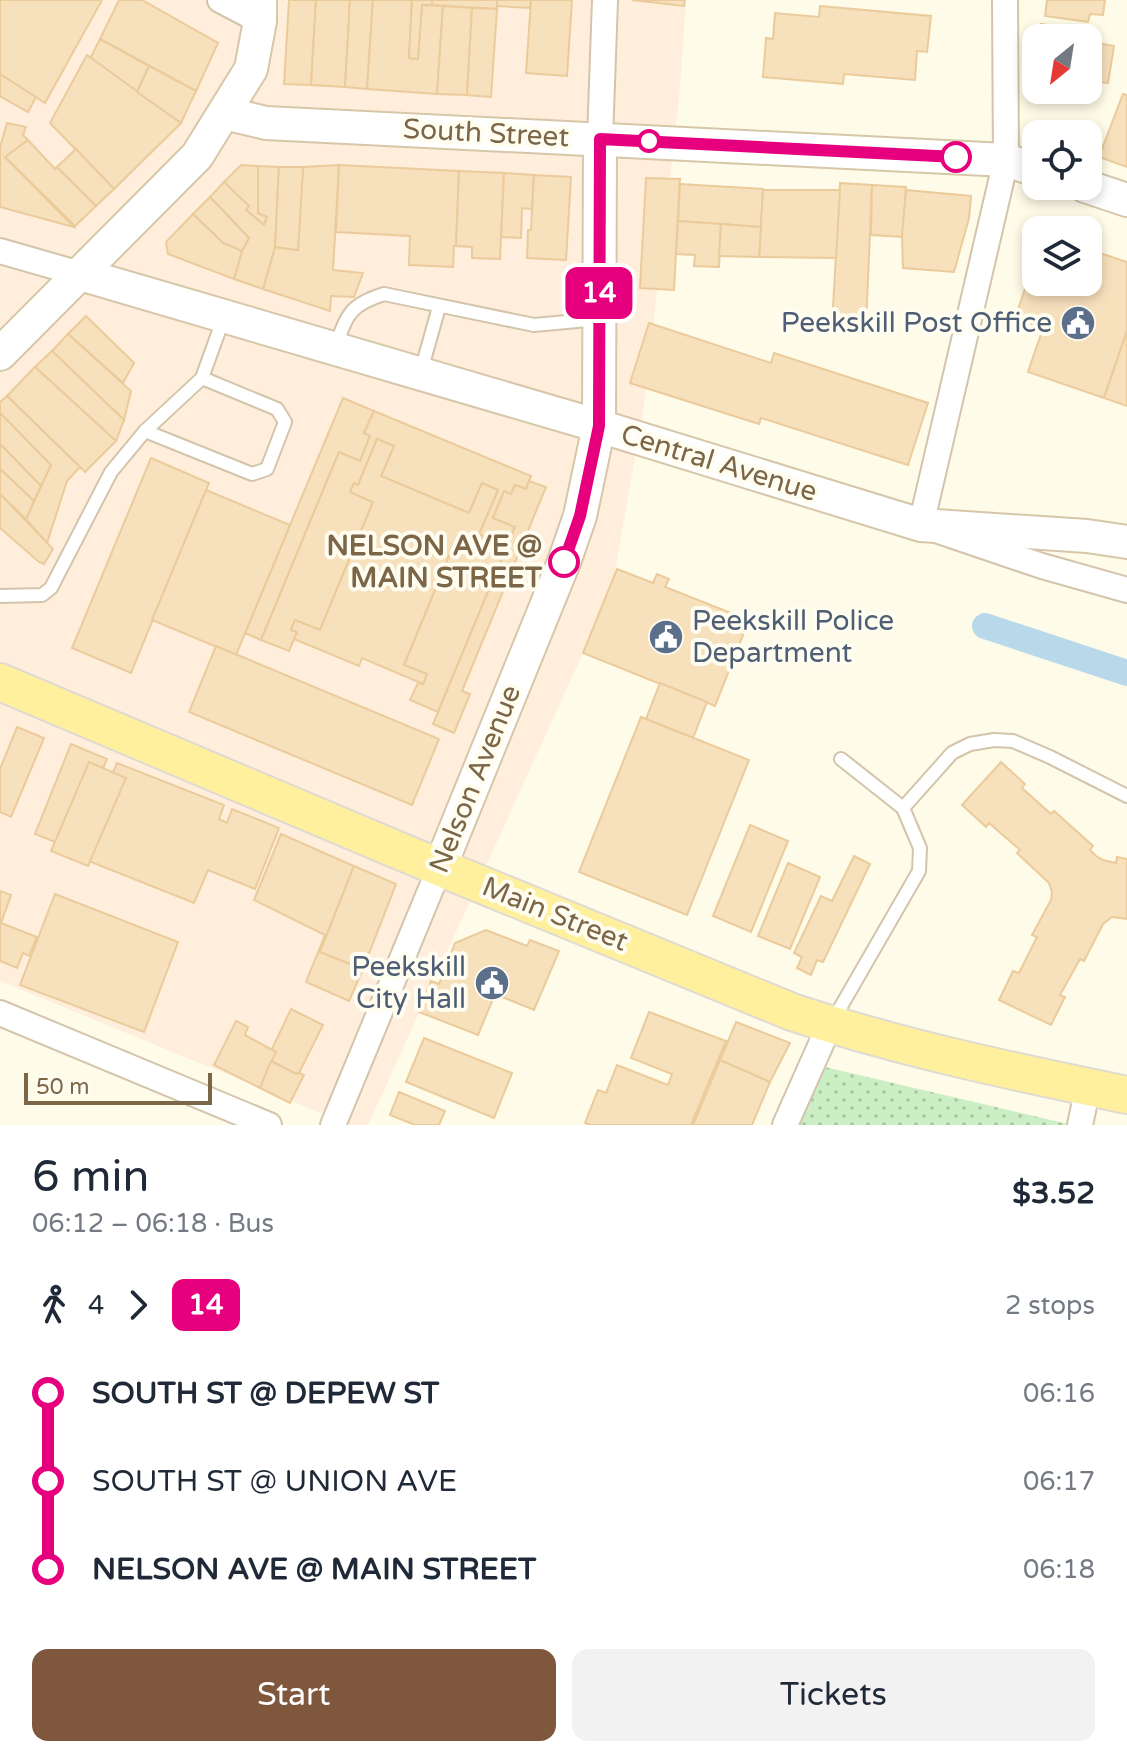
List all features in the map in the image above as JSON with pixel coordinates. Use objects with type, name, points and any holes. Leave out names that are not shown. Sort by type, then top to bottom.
[{"type":"main road","name":"Main Street","points":[[0,682],[792,1012],[942,1054],[1127,1095]]},
{"type":"street","points":[[0,354],[197,156],[224,113],[251,69],[260,10],[220,0]]},
{"type":"street","points":[[600,139],[605,0]]},
{"type":"street","points":[[1005,0],[1021,165],[921,525],[1087,536],[1127,542]]},
{"type":"street","name":"South Street","points":[[224,113],[266,123],[600,139],[1021,165]]},
{"type":"street","name":"Nelson Avenue","points":[[333,1125],[580,516],[599,426],[600,139]]},
{"type":"street","points":[[1102,192],[1127,200]]},
{"type":"street","points":[[0,251],[80,274]]},
{"type":"street","name":"Central Avenue","points":[[80,274],[599,426],[1127,590]]},
{"type":"street","points":[[0,1013],[269,1125]]},
{"type":"street","points":[[785,1125],[830,1024]]},
{"type":"street","points":[[1080,1125],[1088,1087]]},
{"type":"lane","points":[[334,349],[352,309],[364,300],[384,294],[534,325],[599,319]]},
{"type":"lane","points":[[420,374],[439,307]]},
{"type":"lane","points":[[0,596],[42,595],[51,588],[111,472],[145,431],[202,378],[224,317]]},
{"type":"lane","points":[[145,431],[252,474],[267,469],[285,422],[277,409],[202,378]]},
{"type":"lane","points":[[903,808],[952,753],[970,744],[994,740],[1013,741],[1127,796]]},
{"type":"lane","points":[[830,1024],[919,871],[920,848],[903,808],[841,759]]},
{"type":"shaded area","points":[[0,0],[686,0],[679,99],[644,405],[612,589],[368,1125],[350,1125],[0,981]]},
{"type":"green space","points":[[812,1064],[1072,1125],[785,1125]]},
{"type":"building","points":[[0,0],[102,0],[45,103],[0,74]]},
{"type":"building","points":[[119,0],[142,0],[218,43],[196,91],[100,39]]},
{"type":"building","points":[[289,0],[316,0],[311,85],[284,84]]},
{"type":"building","points":[[316,0],[350,0],[345,87],[311,85]]},
{"type":"building","points":[[350,0],[373,0],[367,89],[345,87]]},
{"type":"building","points":[[373,0],[412,0],[409,58],[418,59],[422,5],[443,6],[437,94],[367,89]]},
{"type":"building","points":[[412,0],[432,0],[432,5],[422,5],[418,59],[409,58]]},
{"type":"building","points":[[432,0],[497,0],[497,9],[432,5]]},
{"type":"building","points":[[497,0],[531,0],[530,8],[497,6]]},
{"type":"building","points":[[531,0],[572,0],[567,76],[526,73]]},
{"type":"building","points":[[632,0],[685,0],[684,6]]},
{"type":"building","points":[[1047,0],[1105,0],[1103,15],[1090,14],[1088,22],[1045,16]]},
{"type":"building","points":[[443,6],[472,8],[467,95],[437,94]]},
{"type":"building","points":[[820,6],[931,16],[927,52],[917,51],[915,80],[844,74],[843,84],[763,77],[766,38],[773,39],[775,13],[819,17]]},
{"type":"building","points":[[472,8],[497,9],[491,97],[467,95]]},
{"type":"building","points":[[100,39],[149,66],[137,92],[90,59]]},
{"type":"building","points":[[1102,44],[1114,46],[1108,83],[1102,82]]},
{"type":"building","points":[[87,55],[181,123],[114,189],[50,123]]},
{"type":"building","points":[[149,66],[196,91],[181,123],[137,92]]},
{"type":"building","points":[[0,74],[36,97],[28,112],[0,96]]},
{"type":"building","points":[[1123,94],[1127,95],[1127,167],[1102,158],[1102,149]]},
{"type":"building","points":[[7,123],[26,127],[23,135],[28,140],[5,157],[74,227],[0,207],[0,147]]},
{"type":"building","points":[[28,140],[96,206],[75,226],[5,157]]},
{"type":"building","points":[[76,149],[114,189],[96,206],[57,167]]},
{"type":"building","points":[[241,165],[258,166],[258,213],[267,217],[264,225],[246,210],[249,206],[224,182]]},
{"type":"building","points":[[339,165],[333,270],[363,273],[354,297],[331,296],[330,311],[263,289],[275,247],[298,250],[303,167]]},
{"type":"building","points":[[339,165],[459,171],[453,267],[409,265],[410,236],[336,232]]},
{"type":"building","points":[[258,166],[279,167],[275,247],[263,289],[234,279],[249,238],[210,197],[224,182],[249,206],[246,210],[264,225],[267,217],[258,213]]},
{"type":"building","points":[[279,167],[303,167],[298,250],[275,247]]},
{"type":"building","points":[[459,171],[504,173],[500,259],[472,258],[472,247],[456,246]]},
{"type":"building","points":[[504,173],[534,175],[532,209],[522,208],[521,238],[501,237]]},
{"type":"building","points":[[534,175],[571,177],[566,260],[527,258]]},
{"type":"building","points":[[646,178],[680,179],[674,290],[640,288]]},
{"type":"building","points":[[840,183],[872,185],[866,327],[832,325]]},
{"type":"building","points":[[680,184],[763,189],[761,227],[678,221]]},
{"type":"building","points":[[872,185],[906,187],[903,237],[871,235]]},
{"type":"building","points":[[763,190],[840,190],[836,258],[759,257]]},
{"type":"building","points":[[906,190],[971,196],[969,218],[954,272],[903,268]]},
{"type":"building","points":[[210,197],[249,238],[242,251],[223,243],[193,214]]},
{"type":"building","points":[[193,214],[223,243],[242,251],[234,279],[168,254],[166,242]]},
{"type":"building","points":[[678,221],[721,224],[719,267],[694,266],[695,255],[676,254]]},
{"type":"building","points":[[721,224],[761,227],[759,257],[719,256]]},
{"type":"building","name":"Peekskill Post Office","points":[[1102,254],[1127,262],[1127,331],[1104,398],[1028,372],[1043,328],[1015,318],[1023,296],[1102,296]]},
{"type":"building","points":[[86,316],[134,363],[123,383],[68,334]]},
{"type":"building","points":[[649,323],[771,363],[774,353],[928,403],[908,465],[761,418],[759,424],[630,383]]},
{"type":"building","points":[[1127,331],[1127,406],[1104,398]]},
{"type":"building","points":[[68,334],[131,391],[124,420],[52,351]]},
{"type":"building","points":[[52,351],[124,420],[116,441],[35,367]]},
{"type":"building","points":[[35,367],[116,441],[85,472],[7,396]]},
{"type":"building","points":[[7,396],[80,467],[67,481],[47,543],[26,519],[51,465],[0,413],[0,402]]},
{"type":"building","points":[[343,398],[374,411],[364,433],[370,436],[360,461],[339,452],[261,640],[245,633]]},
{"type":"building","points":[[374,411],[531,476],[526,489],[515,485],[511,494],[504,491],[493,518],[515,527],[438,712],[410,700],[418,683],[423,684],[427,674],[404,665],[457,536],[479,546],[483,536],[479,534],[498,490],[482,483],[469,513],[381,476],[394,446],[377,439],[358,485],[354,483],[350,492],[373,502],[320,630],[295,620],[291,630],[297,632],[289,651],[261,640],[339,452],[360,461],[370,436],[364,433]]},
{"type":"building","points":[[0,413],[51,465],[41,486],[0,444]]},
{"type":"building","points":[[377,439],[394,446],[381,476],[469,513],[482,483],[498,490],[479,534],[483,536],[479,546],[457,536],[404,665],[427,674],[423,684],[362,658],[359,666],[294,639],[297,632],[291,630],[295,620],[320,630],[373,502],[350,492],[354,483],[358,485]]},
{"type":"building","points":[[0,444],[41,486],[34,501],[0,469]]},
{"type":"building","points":[[151,458],[209,483],[131,673],[72,648]]},
{"type":"building","points":[[0,469],[34,501],[26,519],[0,494]]},
{"type":"building","points":[[529,481],[546,487],[462,691],[470,694],[454,733],[433,724],[515,527],[493,518],[504,491],[511,494],[515,485],[526,489]]},
{"type":"building","points":[[206,490],[290,525],[236,655],[152,620]]},
{"type":"building","points":[[0,494],[53,549],[44,564],[0,528]]},
{"type":"building","name":"Peekskill Police Department","points":[[617,569],[653,583],[657,574],[669,579],[665,587],[749,620],[715,706],[583,653]]},
{"type":"building","points":[[216,646],[439,739],[412,805],[189,712]]},
{"type":"building","points":[[660,683],[707,702],[693,738],[646,719]]},
{"type":"building","points":[[641,717],[749,760],[687,915],[579,872]]},
{"type":"building","points":[[17,727],[44,738],[11,817],[0,812],[0,769]]},
{"type":"building","points":[[71,744],[107,759],[101,773],[111,777],[117,763],[224,805],[219,819],[227,823],[232,809],[279,828],[255,889],[208,870],[194,903],[71,854],[73,849],[35,834]]},
{"type":"building","points":[[89,762],[126,778],[88,866],[51,851]]},
{"type":"building","points":[[1001,762],[1025,784],[1022,788],[1051,814],[1054,811],[1093,846],[1090,850],[1096,856],[1116,863],[1117,857],[1127,859],[1127,919],[1112,917],[1103,924],[1084,961],[1080,959],[1060,995],[1065,997],[1051,1025],[999,1000],[1013,971],[1019,973],[1037,937],[1032,935],[1051,900],[1052,892],[1049,883],[1017,853],[1020,850],[989,823],[986,827],[962,805]]},
{"type":"building","points":[[750,825],[788,841],[751,932],[713,916]]},
{"type":"building","points":[[281,834],[354,866],[320,952],[363,969],[349,1001],[306,982],[325,935],[254,900]]},
{"type":"building","points":[[854,856],[870,864],[823,962],[817,960],[811,975],[797,968],[802,957],[794,953],[821,896],[832,901]]},
{"type":"building","points":[[788,863],[820,877],[790,949],[758,936]]},
{"type":"building","points":[[354,866],[396,884],[363,969],[320,952]]},
{"type":"building","points":[[0,891],[11,895],[1,923],[37,937],[29,956],[23,953],[17,968],[0,961]]},
{"type":"building","points":[[55,894],[178,942],[144,1032],[20,985]]},
{"type":"building","name":"Peekskill City Hall","points":[[486,930],[527,946],[530,940],[559,951],[534,1010],[495,994],[478,1035],[419,1012],[431,981],[439,984],[455,943]]},
{"type":"building","points":[[291,1009],[323,1025],[296,1074],[271,1061],[276,1052],[272,1049]]},
{"type":"building","points":[[649,1012],[726,1041],[691,1125],[585,1123],[598,1090],[606,1093],[617,1065],[668,1085],[672,1074],[631,1058]]},
{"type":"building","points":[[236,1021],[248,1027],[245,1035],[276,1052],[260,1088],[214,1065]]},
{"type":"building","points":[[736,1022],[790,1043],[770,1082],[720,1060]]},
{"type":"building","points":[[424,1038],[512,1073],[494,1118],[406,1082]]},
{"type":"building","points":[[720,1060],[770,1082],[752,1125],[693,1125]]},
{"type":"building","points":[[271,1061],[304,1075],[290,1103],[260,1088]]},
{"type":"building","points":[[399,1092],[445,1111],[439,1125],[415,1125],[390,1115]]},
{"type":"waterway","points":[[985,626],[1127,673]]},
{"type":"bus line","name":"14","points":[[564,562],[580,516],[599,426],[600,139],[956,157]]},
{"type":"place","name":"Peekskill Post Office","points":[[1078,323]]},
{"type":"place","name":"NELSON AVE @ MAIN STREET","points":[[564,562]]},
{"type":"place","name":"Peekskill Police Department","points":[[666,637]]},
{"type":"place","name":"Peekskill City Hall","points":[[492,983]]}]
